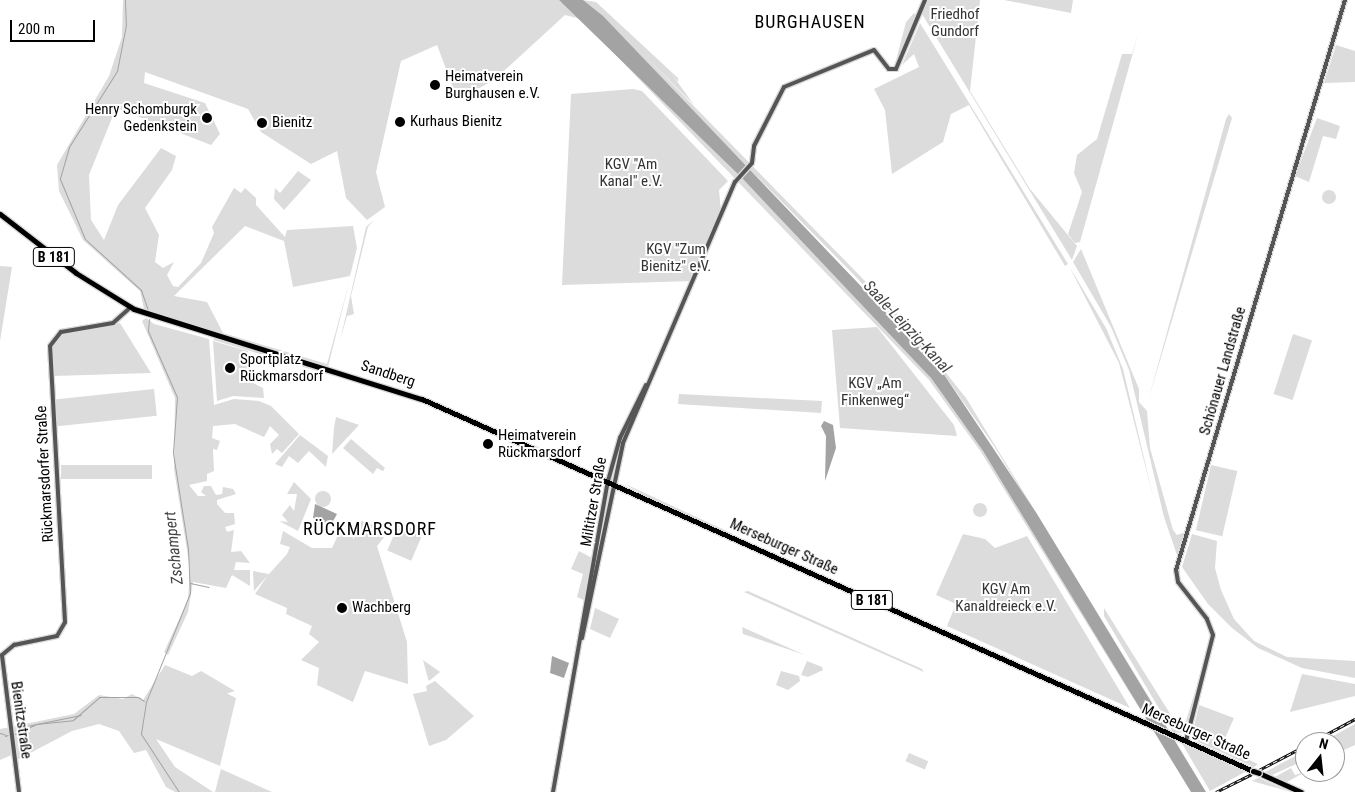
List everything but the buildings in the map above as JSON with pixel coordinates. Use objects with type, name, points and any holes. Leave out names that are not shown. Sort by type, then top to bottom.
[{"type":"main road","name":"B 181","points":[[0,214],[76,273],[131,307]]},
{"type":"main road","name":"Sandberg","points":[[131,307],[148,315],[405,392],[610,482]]},
{"type":"main road","name":"Merseburger Straße","points":[[610,482],[1301,792]]},
{"type":"street","name":"Miltitzer Straße","points":[[553,792],[610,482],[634,409],[652,378],[737,179],[751,165],[754,146],[786,84],[874,50],[894,70],[908,46],[926,0]]},
{"type":"street","name":"Schönauer Landstraße","points":[[1186,741],[1213,635],[1210,622],[1178,582],[1176,570],[1345,0]]},
{"type":"street","name":"Rückmarsdorfer Straße","points":[[3,652],[57,636],[64,625],[52,342],[70,328],[113,323],[131,307]]},
{"type":"street","name":"Bienitzstraße","points":[[3,652],[19,792]]},
{"type":"green space","points":[[123,0],[559,0],[595,31],[742,178],[893,333],[931,378],[983,451],[1191,792],[981,452],[929,380],[581,19],[565,15],[494,80],[461,98],[457,98],[437,45],[401,61],[376,172],[385,207],[367,220],[346,198],[337,151],[311,164],[261,132],[248,109],[145,72],[144,83],[205,103],[220,134],[211,145],[116,108],[89,175],[91,220],[104,240],[118,205],[161,148],[176,156],[172,170],[145,208],[159,235],[155,262],[163,268],[174,262],[167,275],[173,286],[178,287],[201,263],[214,233],[212,227],[234,188],[241,193],[245,188],[256,198],[256,205],[285,237],[287,230],[353,226],[357,248],[350,276],[293,287],[284,241],[245,226],[174,296],[207,302],[223,333],[327,364],[350,279],[328,367],[144,309],[140,291],[83,240],[59,191],[57,165],[109,76],[122,37]]},
{"type":"green space","points":[[583,0],[596,2],[678,78],[678,82],[671,73],[694,105],[643,54],[907,324],[966,398],[1207,792],[994,446],[941,370],[855,276]]},
{"type":"green space","name":"Friedhof Gundorf","points":[[927,0],[980,0],[970,91],[1030,189],[1077,246],[1072,260],[922,14]]},
{"type":"green space","points":[[1004,0],[1073,0],[1071,13]]},
{"type":"green space","points":[[914,13],[917,17],[894,68],[906,22]]},
{"type":"green space","points":[[920,23],[1068,264],[1065,266],[969,105],[951,114],[943,142],[892,174],[885,110],[874,89],[919,67],[914,54],[902,65]]},
{"type":"green space","points":[[1139,31],[1080,242],[1075,243],[1068,234],[1082,192],[1074,173],[1077,155],[1097,139],[1122,54],[1132,54]]},
{"type":"green space","points":[[1336,45],[1355,51],[1355,82],[1324,83]]},
{"type":"green space","name":"KGV \"Am Kanal\" e.V.","points":[[633,89],[642,91],[728,181],[719,190],[721,212],[692,281],[562,285],[571,94]]},
{"type":"green space","points":[[1229,114],[1232,118],[1148,401],[1226,119]]},
{"type":"green space","points":[[1317,118],[1340,126],[1336,139],[1323,136],[1309,182],[1295,176]]},
{"type":"green space","points":[[298,171],[311,180],[284,210],[274,199],[275,188],[280,193]]},
{"type":"green space","points":[[1326,190],[1332,190],[1336,197],[1332,204],[1326,204],[1322,200],[1322,194]]},
{"type":"green space","points":[[374,220],[368,227],[351,296],[354,314],[347,316],[340,341],[366,227]]},
{"type":"green space","points":[[1081,249],[1139,389],[1139,402],[1147,411],[1150,448],[1173,530],[1177,535],[1186,532],[1178,558],[1164,517],[1129,370],[1111,327],[1073,262]]},
{"type":"green space","points":[[0,266],[12,267],[0,341]]},
{"type":"green space","points":[[1069,266],[1106,328],[1123,369],[1154,500],[1119,363]]},
{"type":"green space","points":[[146,318],[154,324],[209,339],[214,405],[234,399],[259,401],[271,406],[299,434],[282,453],[277,449],[272,454],[270,444],[279,435],[270,426],[264,437],[235,424],[213,426],[212,438],[220,441],[217,450],[213,449],[214,471],[207,474],[207,481],[189,485],[198,496],[206,496],[201,492],[204,486],[211,486],[216,495],[222,494],[223,487],[233,489],[236,494],[217,500],[217,504],[225,513],[234,513],[235,524],[225,527],[227,532],[234,530],[231,552],[241,551],[250,563],[236,562],[234,570],[250,570],[250,586],[232,575],[226,588],[193,582],[188,612],[168,655],[164,652],[188,600],[190,569],[174,469],[175,398],[142,321]]},
{"type":"green space","points":[[120,323],[151,373],[53,376],[52,348],[60,334]]},
{"type":"green space","name":"KGV „Am Finkenweg“","points":[[877,327],[954,425],[957,436],[840,428],[832,330]]},
{"type":"green space","points":[[1293,334],[1312,340],[1293,400],[1274,394]]},
{"type":"green space","points":[[216,337],[332,371],[334,376],[213,340]]},
{"type":"green space","name":"Sportplatz Rückmarsdorf","points":[[213,341],[248,351],[247,380],[263,388],[264,398],[233,396],[217,401]]},
{"type":"green space","points":[[154,389],[157,416],[57,426],[55,399]]},
{"type":"green space","points":[[679,394],[822,401],[821,413],[678,404]]},
{"type":"green space","points":[[336,417],[359,425],[332,454],[334,428]]},
{"type":"green space","points":[[300,435],[328,456],[326,467],[309,451],[298,463],[289,456],[282,467],[275,464]]},
{"type":"green space","points":[[351,439],[385,468],[383,471],[377,468],[373,474],[343,448]]},
{"type":"green space","points":[[61,465],[152,465],[152,479],[61,479]]},
{"type":"green space","points":[[1211,465],[1237,471],[1222,536],[1196,530]]},
{"type":"green space","points":[[294,482],[311,499],[298,531],[279,521],[288,522],[282,515],[290,505],[294,511],[297,494],[287,494]]},
{"type":"green space","points":[[621,482],[733,534],[735,537],[658,503]]},
{"type":"green space","points":[[323,491],[329,493],[331,499],[329,505],[323,507],[317,505],[315,499],[317,493]]},
{"type":"green space","points":[[977,503],[983,503],[987,510],[983,517],[977,517],[973,513],[973,507]]},
{"type":"green space","points":[[358,520],[390,530],[377,546],[407,642],[408,684],[365,671],[353,702],[317,685],[319,668],[301,660],[319,642],[309,634],[312,626],[286,614],[287,608],[255,594],[268,575],[254,591],[253,571],[269,574],[287,554],[290,547],[280,544],[283,531],[312,548],[332,548],[340,531],[354,537]]},
{"type":"green space","points":[[399,523],[423,533],[411,561],[387,551]]},
{"type":"green space","name":"KGV Am Kanaldreieck e.V.","points":[[963,534],[985,539],[995,548],[1027,536],[1130,708],[947,626],[956,604],[936,595]]},
{"type":"green space","points":[[1192,534],[1217,541],[1215,568],[1221,590],[1234,619],[1254,641],[1287,657],[1355,661],[1355,678],[1302,668],[1258,648],[1232,628],[1208,604],[1182,567]]},
{"type":"green space","points":[[579,551],[592,558],[586,601],[577,597],[583,574],[571,569]]},
{"type":"green space","points":[[748,591],[922,669],[924,672],[744,592]]},
{"type":"green space","points":[[595,608],[619,619],[610,638],[590,629]]},
{"type":"green space","points":[[1104,608],[1179,728],[1184,727],[1208,651],[1184,733],[1173,732],[1104,616]]},
{"type":"green space","points":[[742,627],[805,655],[743,634]]},
{"type":"green space","points":[[423,660],[440,672],[429,681],[428,679]]},
{"type":"green space","points":[[807,661],[822,667],[823,670],[808,677],[801,675]]},
{"type":"green space","points":[[165,665],[192,676],[201,671],[235,691],[227,693],[236,698],[220,766],[156,739],[175,767],[213,792],[175,792],[166,787],[146,750],[134,753],[119,731],[99,724],[72,731],[17,760],[16,753],[0,760],[0,729],[74,714],[99,695],[123,699],[132,694],[143,700]]},
{"type":"green space","points":[[781,671],[799,676],[800,681],[788,690],[776,685]]},
{"type":"green space","points":[[1302,674],[1355,684],[1355,696],[1290,712]]},
{"type":"green space","points":[[435,681],[474,716],[446,740],[429,746],[413,694],[427,691],[426,686]]},
{"type":"green space","points":[[1199,705],[1234,718],[1221,747],[1258,764],[1254,767],[1196,741],[1193,731]]},
{"type":"green space","points":[[1355,724],[1355,745],[1345,750],[1345,732],[1340,732]]},
{"type":"green space","points":[[1181,742],[1245,772],[1210,791]]},
{"type":"green space","points":[[909,753],[928,761],[925,769],[905,761]]},
{"type":"green space","points":[[1295,756],[1295,765],[1272,775],[1265,772]]},
{"type":"green space","points":[[1291,768],[1295,775],[1295,778],[1287,782],[1275,777]]},
{"type":"green space","points":[[221,769],[272,792],[215,792]]},
{"type":"green space","points":[[1259,778],[1291,792],[1252,781]]},
{"type":"shaded area","points":[[559,0],[583,0],[603,16],[941,370],[1037,514],[1206,792],[1191,792],[983,451],[931,378],[742,178]]},
{"type":"shaded area","points":[[824,421],[833,425],[836,448],[825,481],[826,436],[821,426]]},
{"type":"shaded area","points":[[315,504],[337,514],[331,525],[313,518]]},
{"type":"shaded area","points":[[552,656],[569,663],[564,678],[550,673]]},
{"type":"waterway","name":"Zschampert","points":[[125,0],[126,25],[117,71],[69,147],[60,179],[85,239],[141,290],[148,310]]},
{"type":"waterway","name":"Zschampert","points":[[149,319],[148,331],[177,397],[173,453],[188,549],[190,593],[146,702],[141,734],[179,792]]},
{"type":"waterway","points":[[190,583],[209,587]]},
{"type":"waterway","points":[[15,734],[36,724],[73,720],[99,697],[138,697],[144,701]]},
{"type":"waterway","points":[[22,727],[81,715]]},
{"type":"waterway","points":[[0,733],[6,735]]},
{"type":"railway","points":[[1331,732],[1355,719]]},
{"type":"railway","points":[[1259,770],[1295,751]]},
{"type":"railway","points":[[1216,792],[1252,774]]},
{"type":"place","name":"Heimatverein Burghausen e.V.","points":[[435,85]]},
{"type":"place","name":"Henry Schomburgk Gedenkstein","points":[[207,118]]},
{"type":"place","name":"Kurhaus Bienitz","points":[[400,122]]},
{"type":"place","name":"Bienitz","points":[[262,123]]},
{"type":"place","name":"Sportplatz Rückmarsdorf","points":[[230,368]]},
{"type":"place","name":"Heimatverein Rückmarsdorf","points":[[488,444]]},
{"type":"place","name":"Wachberg","points":[[342,608]]},
{"type":"district","name":"BURGHAUSEN","points":[[810,22]]},
{"type":"district","name":"RÜCKMARSDORF","points":[[370,529]]},
{"type":"park label","name":"KGV \"Zum Bienitz\" e.V.","points":[[676,258]]},
{"type":"water label","name":"Saale-Leipzig-Kanal","points":[[907,327]]}]
